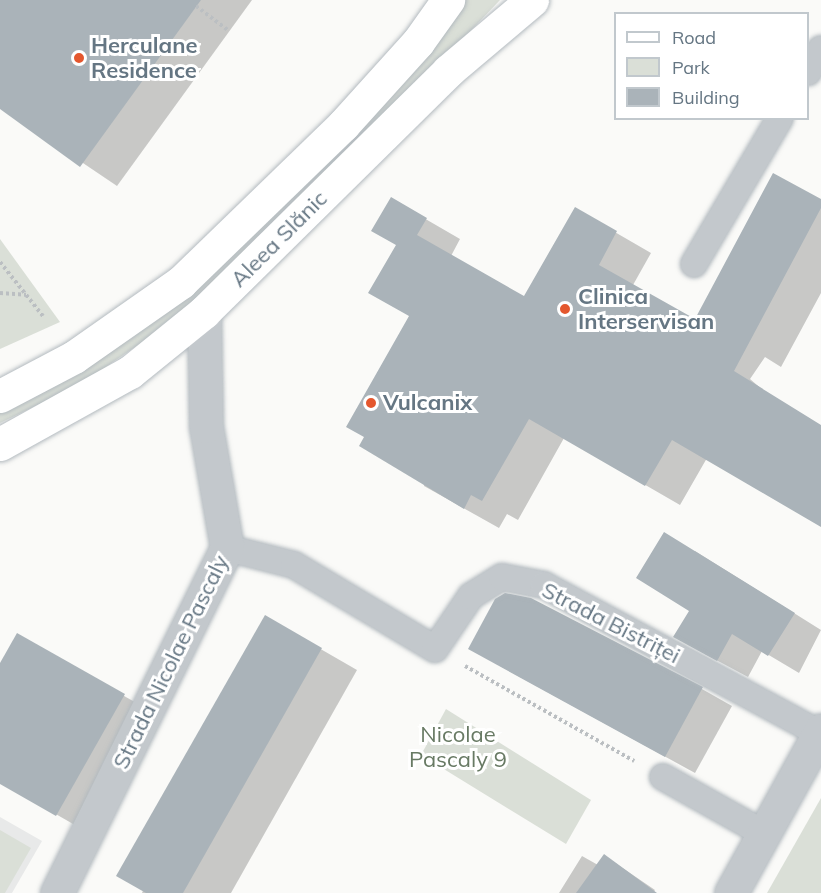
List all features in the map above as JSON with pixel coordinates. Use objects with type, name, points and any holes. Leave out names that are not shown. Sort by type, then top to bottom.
[{"type":"main road","name":"Aleea Slănic","points":[[0,396],[74,357],[181,282],[343,125],[418,42],[448,0]]},
{"type":"main road","name":"Aleea Slănic","points":[[0,444],[130,372],[204,312],[432,86],[532,0]]},
{"type":"street","name":"Strada Nicolae Pascaly","points":[[57,893],[227,548],[206,426],[204,312]]},
{"type":"street","name":"Strada Bistriței","points":[[731,893],[820,731]]},
{"type":"lane","points":[[809,69],[821,49]]},
{"type":"lane","points":[[694,264],[779,120]]},
{"type":"lane","points":[[227,548],[294,565],[435,649]]},
{"type":"lane","name":"Strada Bistriței","points":[[435,649],[471,596],[502,577],[544,585],[820,731]]},
{"type":"lane","points":[[663,777],[764,833]]},
{"type":"path","points":[[196,6],[228,30]]},
{"type":"path","points":[[0,262],[43,316]]},
{"type":"path","points":[[0,293],[28,295]]},
{"type":"path","points":[[435,649],[663,777]]},
{"type":"shaded area","points":[[0,817],[42,841],[12,893],[0,893]]},
{"type":"green space","points":[[465,0],[500,0],[293,217],[188,311],[79,385],[0,423],[0,402],[67,371],[421,58]]},
{"type":"green space","points":[[0,239],[60,322],[0,349]]},
{"type":"green space","name":"Nicolae Pascaly 9","points":[[446,709],[591,800],[566,844],[421,755]]},
{"type":"green space","points":[[821,798],[821,893],[767,893]]},
{"type":"green space","points":[[0,830],[31,848],[5,893],[0,893]]},
{"type":"building","name":"Herculane Residence","points":[[0,0],[201,0],[80,167],[0,109]]},
{"type":"building","points":[[773,173],[821,199],[821,208],[734,371],[821,425],[821,527],[672,440],[645,486],[529,419],[482,501],[471,495],[464,509],[359,446],[364,437],[346,427],[409,316],[368,293],[396,245],[371,231],[391,197],[427,218],[417,235],[524,296],[575,207],[617,231],[599,265],[695,319]]},
{"type":"building","points":[[664,532],[795,613],[768,656],[732,634],[717,661],[673,637],[689,611],[636,578]]},
{"type":"building","points":[[505,593],[531,598],[703,687],[665,757],[468,649],[495,599]]},
{"type":"building","points":[[265,615],[322,648],[183,893],[146,893],[116,876]]},
{"type":"building","points":[[17,633],[125,694],[56,816],[0,784],[0,663]]},
{"type":"building","points":[[604,854],[657,893],[576,893]]},
{"type":"place","name":"Herculane Residence","points":[[79,58]]},
{"type":"place","name":"Clinica Interservisan","points":[[565,309]]},
{"type":"place","name":"Vulcanix","points":[[371,403]]}]
